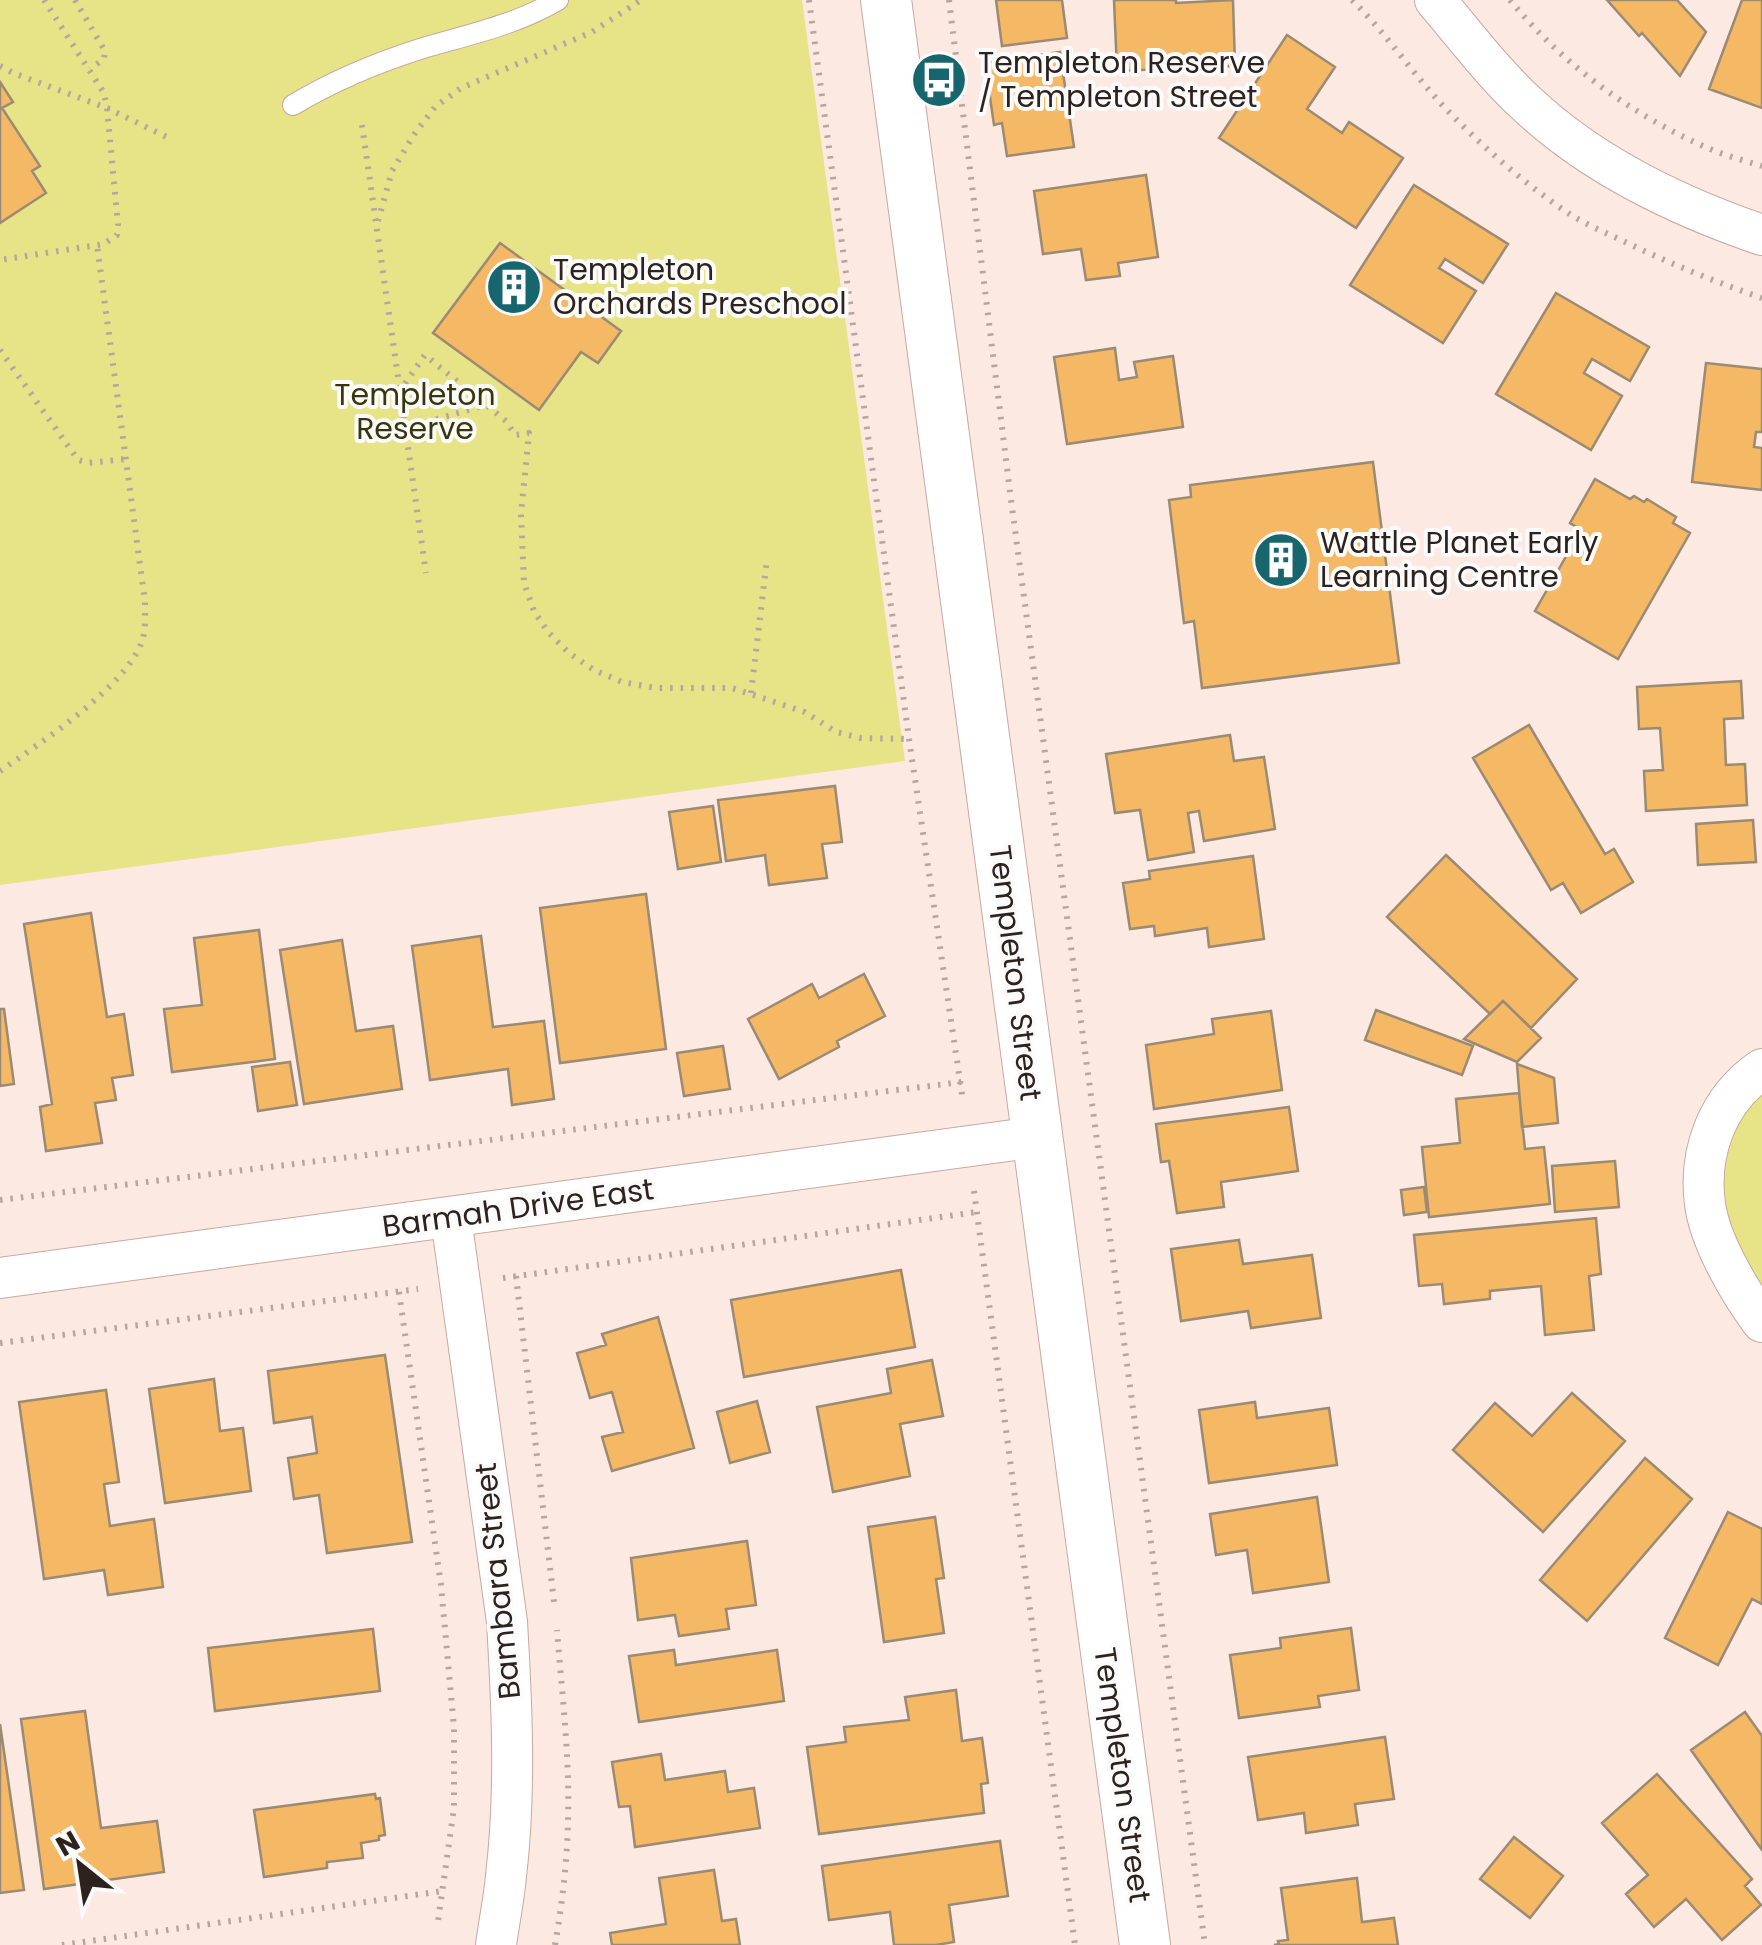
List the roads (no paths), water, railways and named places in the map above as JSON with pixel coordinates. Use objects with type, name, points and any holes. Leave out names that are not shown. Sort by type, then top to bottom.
[{"type":"street","name":"Templeton Street","points":[[886,0],[1145,1945]]},
{"type":"street","points":[[1435,0],[1506,83],[1572,141],[1608,165],[1702,214],[1762,234]]},
{"type":"street","points":[[1762,1069],[1744,1082],[1724,1107],[1704,1166],[1705,1206],[1720,1253],[1762,1322]]},
{"type":"street","name":"Barmah Drive East","points":[[0,1278],[1036,1137]]},
{"type":"street","name":"Bambara Street","points":[[451,1218],[507,1622],[511,1686],[511,1812],[496,1945]]},
{"type":"lane","points":[[293,104],[390,59],[506,24],[558,0]]},
{"type":"place","name":"Templeton Reserve / Templeton Street","points":[[939,80]]},
{"type":"place","name":"Templeton Orchards Preschool","points":[[514,287]]},
{"type":"place","name":"Wattle Planet Early Learning Centre","points":[[1281,560]]},
{"type":"park label","name":"Templeton Reserve","points":[[415,412]]}]
